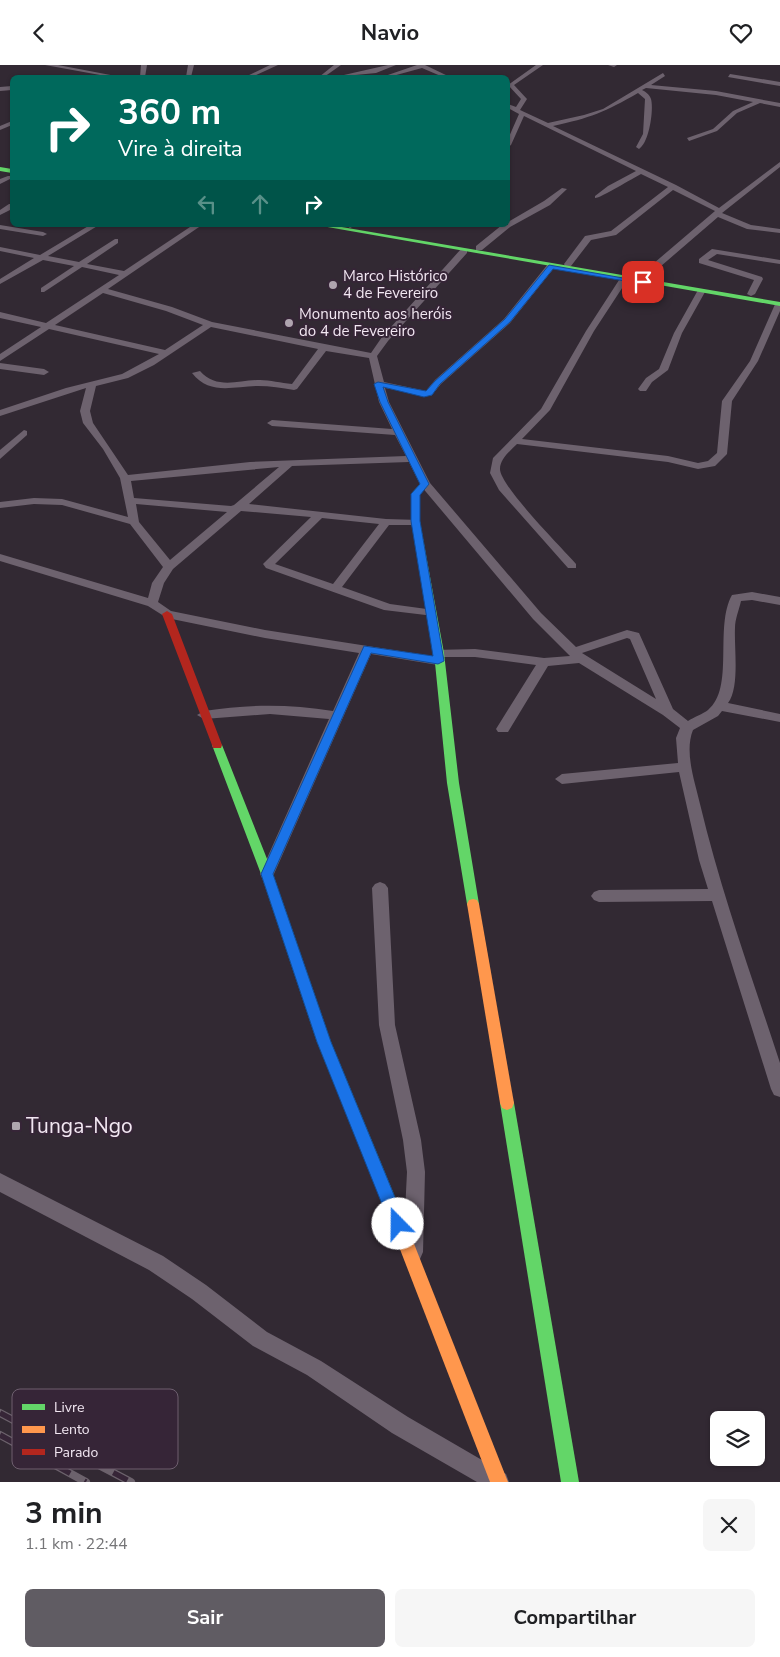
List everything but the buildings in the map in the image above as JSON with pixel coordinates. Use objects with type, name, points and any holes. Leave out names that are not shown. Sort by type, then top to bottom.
[{"type":"street","points":[[48,65],[106,75]]},
{"type":"street","points":[[252,75],[275,65]]},
{"type":"street","points":[[324,75],[338,65]]},
{"type":"street","points":[[351,75],[376,71],[393,65]]},
{"type":"street","points":[[392,75],[421,65],[443,75]]},
{"type":"street","points":[[510,139],[524,99],[512,83],[540,65]]},
{"type":"street","points":[[732,90],[728,73],[780,84]]},
{"type":"street","points":[[547,125],[598,113],[663,75]]},
{"type":"street","points":[[644,86],[732,90],[758,102],[780,105]]},
{"type":"street","points":[[637,90],[645,94],[648,99],[646,134],[639,147]]},
{"type":"street","points":[[689,139],[715,130],[735,112],[758,102]]},
{"type":"street","points":[[510,107],[602,151],[639,172],[674,186],[719,213],[750,227],[780,231]]},
{"type":"street","points":[[643,277],[780,164]]},
{"type":"street","points":[[0,169],[7,177]]},
{"type":"street","points":[[597,197],[610,187],[639,172]]},
{"type":"street","points":[[568,264],[588,238],[614,233],[674,186]]},
{"type":"street","points":[[510,223],[547,203],[564,189]]},
{"type":"street","points":[[0,227],[43,234]]},
{"type":"street","points":[[0,282],[92,227]]},
{"type":"street","points":[[0,358],[195,227]]},
{"type":"street","points":[[330,227],[551,267],[780,303]]},
{"type":"street","points":[[360,227],[751,295],[780,303]]},
{"type":"street","points":[[478,248],[504,227]]},
{"type":"street","points":[[44,290],[115,241]]},
{"type":"street","points":[[0,249],[127,274]]},
{"type":"street","points":[[464,251],[385,339],[373,356],[378,384],[398,432],[425,484],[532,610],[577,655],[668,712],[687,727]]},
{"type":"street","points":[[751,295],[759,279],[702,261],[715,251],[780,263]]},
{"type":"street","points":[[378,384],[424,395],[429,393],[438,382],[507,321],[551,267]]},
{"type":"street","points":[[572,566],[503,488],[494,473],[494,466],[498,458],[545,410],[590,331],[624,279]]},
{"type":"street","points":[[103,290],[169,309],[210,324],[324,348],[373,356]]},
{"type":"street","points":[[643,389],[650,380],[663,370],[678,333],[701,292]]},
{"type":"street","points":[[515,441],[668,459],[698,466],[711,464],[722,453],[727,401],[754,361],[780,303]]},
{"type":"street","points":[[1,316],[168,353]]},
{"type":"street","points":[[0,413],[92,384],[125,376],[168,353],[210,324]]},
{"type":"street","points":[[196,373],[201,380],[214,385],[230,387],[259,383],[294,387],[324,348]]},
{"type":"street","points":[[0,366],[44,372]]},
{"type":"street","points":[[92,384],[85,415],[125,478],[132,501],[134,523],[168,567]]},
{"type":"street","points":[[272,423],[398,432]]},
{"type":"street","points":[[0,456],[24,433]]},
{"type":"street","points":[[125,478],[289,464],[413,459]]},
{"type":"street","points":[[152,603],[158,583],[168,567],[289,464]]},
{"type":"street","points":[[425,484],[415,494],[416,521],[438,657],[460,829],[570,1482]]},
{"type":"street","points":[[0,505],[34,501],[62,502],[134,523]]},
{"type":"street","points":[[132,501],[231,509],[240,507],[386,522],[416,521]]},
{"type":"street","points":[[319,515],[269,564],[272,568],[394,609],[430,613]]},
{"type":"street","points":[[335,589],[386,522]]},
{"type":"street","points":[[0,557],[152,603],[167,614],[265,634],[367,649],[438,657],[475,653],[544,662],[577,655],[627,634],[635,636],[668,712]]},
{"type":"street","points":[[780,601],[752,596],[736,598],[729,627],[728,682],[721,706],[704,719],[687,727],[683,738],[690,797],[716,895],[780,1089]]},
{"type":"street","points":[[167,614],[204,715],[267,874],[324,1042],[499,1482]]},
{"type":"street","points":[[267,874],[367,649]]},
{"type":"street","points":[[503,729],[544,662]]},
{"type":"street","points":[[721,706],[780,718]]},
{"type":"street","points":[[204,715],[252,708],[278,708],[336,716]]},
{"type":"street","points":[[562,779],[685,767]]},
{"type":"street","points":[[380,888],[387,1025],[412,1140],[416,1171],[417,1203],[412,1260]]},
{"type":"street","points":[[599,897],[716,895]]},
{"type":"street","points":[[0,1182],[156,1263],[199,1292],[260,1339],[314,1368],[400,1425],[499,1482]]},
{"type":"railway","points":[[0,1413],[12,1419]]},
{"type":"railway","points":[[0,1435],[12,1442]]},
{"type":"railway","points":[[62,1469],[86,1482]]},
{"type":"railway","points":[[106,1469],[131,1482]]},
{"type":"traffic: fast","points":[[0,169],[10,171]]},
{"type":"traffic: fast","points":[[331,227],[780,304]]},
{"type":"traffic: fast","points":[[425,484],[415,494],[416,522],[439,653],[453,783],[473,904]]},
{"type":"traffic: fast","points":[[217,745],[267,874],[324,1042],[399,1226]]},
{"type":"traffic: fast","points":[[507,1103],[570,1482]]},
{"type":"traffic: slow","points":[[473,904],[507,1103]]},
{"type":"traffic: slow","points":[[399,1226],[499,1482]]},
{"type":"traffic: jam","points":[[167,614],[217,745]]},
{"type":"place","name":"Marco Histórico 4 de Fevereiro","points":[[333,285]]},
{"type":"place","name":"Monumento aos heróis do 4 de Fevereiro","points":[[289,323]]},
{"type":"place","name":"Tunga-Ngo","points":[[16,1126]]},
{"type":"route","points":[[398,1224],[324,1042],[267,874],[367,649],[438,661],[416,521],[415,494],[425,484],[398,432],[378,384],[424,395],[429,393],[438,382],[485,342],[515,313],[551,267],[643,282]]}]
